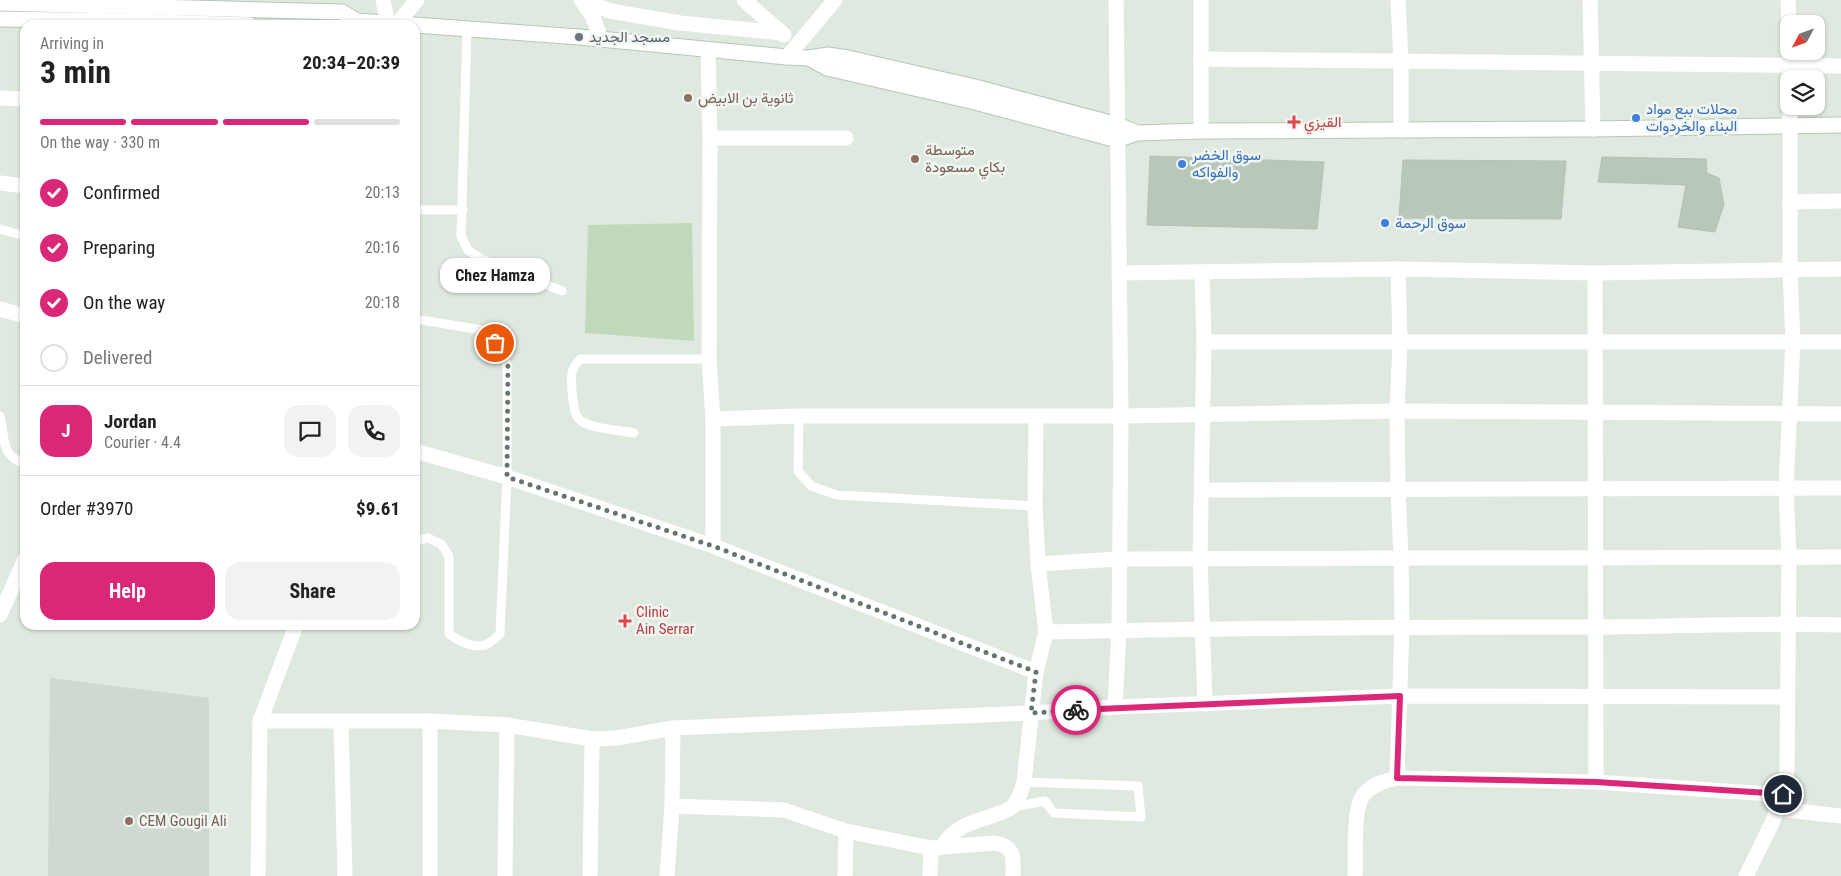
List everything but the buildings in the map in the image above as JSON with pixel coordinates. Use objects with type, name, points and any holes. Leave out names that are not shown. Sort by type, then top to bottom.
[{"type":"street","points":[[383,0],[397,20]]},
{"type":"street","points":[[403,20],[416,0]]},
{"type":"street","points":[[580,0],[593,17],[602,40]]},
{"type":"street","points":[[591,0],[598,6],[610,11],[680,22],[782,34]]},
{"type":"street","points":[[744,0],[782,34],[798,43]]},
{"type":"street","points":[[788,57],[835,0]]},
{"type":"street","points":[[1115,707],[1119,630],[1121,416],[1116,0]]},
{"type":"street","points":[[1201,131],[1202,0]]},
{"type":"street","points":[[1398,0],[1401,61],[1401,130]]},
{"type":"street","points":[[1590,0],[1593,129]]},
{"type":"street","points":[[1788,0],[1789,15]]},
{"type":"street","points":[[0,3],[174,20]]},
{"type":"street","points":[[0,19],[342,12],[350,20]]},
{"type":"street","points":[[420,25],[788,57],[809,58],[828,55],[848,58],[975,87],[1117,132],[1593,129],[1841,125]]},
{"type":"street","points":[[708,50],[710,138],[709,359],[713,419],[713,546]]},
{"type":"street","points":[[1201,59],[1841,66]]},
{"type":"street","points":[[0,98],[20,99]]},
{"type":"street","points":[[1746,876],[1772,824],[1783,794],[1787,769],[1789,556],[1786,488],[1793,341],[1790,269],[1790,115]]},
{"type":"street","points":[[710,138],[846,138]]},
{"type":"street","points":[[0,183],[20,185]]},
{"type":"street","points":[[1790,202],[1841,201]]},
{"type":"street","points":[[1119,273],[1398,269],[1595,273],[1841,269]]},
{"type":"street","points":[[1397,778],[1402,626],[1402,557],[1398,489],[1400,342],[1398,269]]},
{"type":"street","points":[[1202,272],[1204,342],[1200,559],[1205,704]]},
{"type":"street","points":[[1595,273],[1596,782]]},
{"type":"street","points":[[0,308],[20,314]]},
{"type":"street","points":[[1204,342],[1841,342]]},
{"type":"street","points":[[713,419],[799,416],[1121,416],[1398,411],[1841,414]]},
{"type":"street","points":[[930,876],[936,847],[956,830],[1013,807],[1018,800],[1024,782],[1036,672],[1046,632],[1038,564],[1036,416]]},
{"type":"street","points":[[420,452],[507,477],[713,546],[1036,672]]},
{"type":"street","points":[[1202,490],[1841,488]]},
{"type":"street","points":[[1038,564],[1119,559],[1841,557]]},
{"type":"street","points":[[0,613],[20,570]]},
{"type":"street","points":[[1046,632],[1402,626],[1595,627],[1787,623],[1841,626]]},
{"type":"street","points":[[258,876],[260,721],[294,630]]},
{"type":"street","points":[[260,721],[430,721],[507,725],[592,739],[617,738],[673,728],[1031,713],[1115,707],[1400,696],[1788,697]]},
{"type":"street","points":[[430,721],[430,876]]},
{"type":"street","points":[[341,722],[344,876]]},
{"type":"street","points":[[505,876],[507,725]]},
{"type":"street","points":[[667,876],[672,806],[673,728]]},
{"type":"street","points":[[590,876],[592,739]]},
{"type":"street","points":[[1355,876],[1356,818],[1361,798],[1373,786],[1397,778],[1596,782],[1783,794]]},
{"type":"street","points":[[672,806],[784,810],[846,831],[936,847],[995,842],[1005,844],[1013,856],[1013,876]]},
{"type":"street","points":[[1777,809],[1841,816]]},
{"type":"street","points":[[845,876],[846,831]]},
{"type":"lane","points":[[467,29],[461,236],[468,250],[481,259],[562,291]]},
{"type":"lane","points":[[420,210],[463,210]]},
{"type":"lane","points":[[0,229],[20,235]]},
{"type":"lane","points":[[420,321],[482,330],[495,343],[508,364],[507,477],[500,634],[487,644],[473,646],[459,642],[449,634],[449,556],[441,544],[428,538],[420,539]]},
{"type":"lane","points":[[634,433],[585,424],[577,417],[574,408],[571,375],[574,366],[580,359],[709,359]]},
{"type":"lane","points":[[0,416],[1,448],[8,458],[20,462]]},
{"type":"lane","points":[[799,416],[798,471],[811,486],[838,495],[1036,506]]},
{"type":"lane","points":[[1013,807],[1045,801],[1054,813],[1141,817],[1138,786],[1024,782]]},
{"type":"shaded area","name":"CEM Gougil Ali","points":[[50,678],[209,698],[209,876],[48,876]]},
{"type":"green space","points":[[692,223],[694,341],[585,333],[588,225]]},
{"type":"way so far","points":[[495,343],[508,364],[507,477],[713,546],[1036,672],[1031,713],[1076,710]]},
{"type":"place","name":"مسجد الجديد","points":[[579,37]]},
{"type":"place","name":"ثانوية بن الابيض","points":[[688,98]]},
{"type":"place","name":"محلات ببع مواد البناء والخردوات","points":[[1636,118]]},
{"type":"place","name":"القيزي","points":[[1294,122]]},
{"type":"place","name":"متوسطة بكاي مسعودة","points":[[915,159]]},
{"type":"place","name":"سوق الخضر والفواكه","points":[[1182,164]]},
{"type":"place","name":"سوق الرحمة","points":[[1385,223]]},
{"type":"place","name":"Chez Hamza","points":[[495,343]]},
{"type":"place","name":"Clinic Ain Serrar","points":[[625,621]]},
{"type":"place","name":"CEM Gougil Ali","points":[[129,821]]},
{"type":"route","points":[[1076,710],[1400,696],[1397,778],[1596,782],[1783,794]]}]
